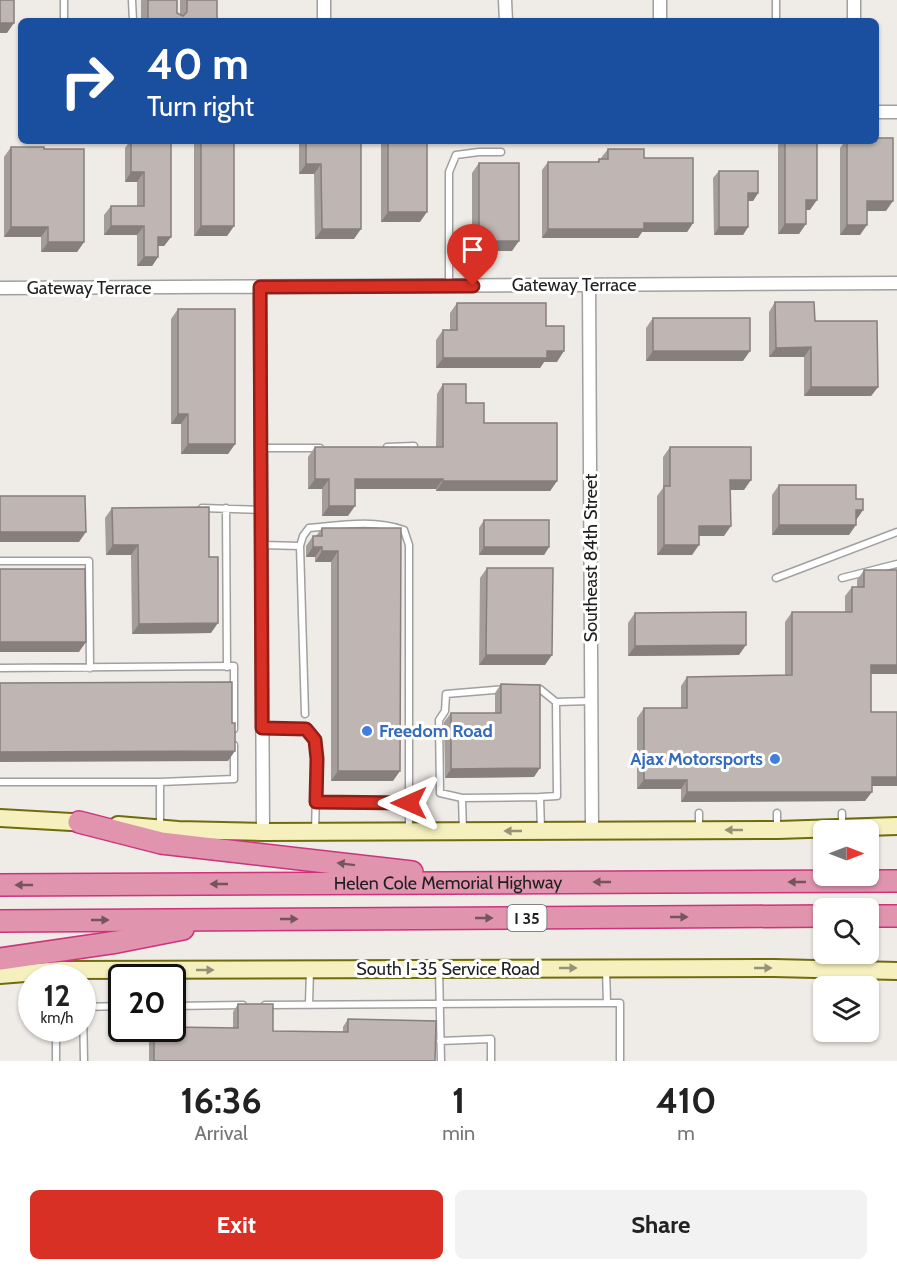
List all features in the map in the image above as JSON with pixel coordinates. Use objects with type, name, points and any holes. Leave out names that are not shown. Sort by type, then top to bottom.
[{"type":"highway","points":[[79,822],[161,843],[508,883]]},
{"type":"highway","name":"Helen Cole Memorial Highway","points":[[0,885],[897,881]]},
{"type":"highway","name":"Helen Cole Memorial Highway","points":[[0,921],[813,916]]},
{"type":"highway","points":[[879,916],[897,916]]},
{"type":"highway","points":[[0,959],[117,942],[230,920]]},
{"type":"main road","points":[[0,818],[262,832],[699,831],[777,822],[842,821],[897,826]]},
{"type":"main road","name":"South I-35 Service Road","points":[[186,970],[774,968],[897,971]]},
{"type":"main road","name":"South I-35 Service Road","points":[[0,975],[18,975]]},
{"type":"street","points":[[324,0],[324,18]]},
{"type":"street","points":[[505,0],[506,18]]},
{"type":"street","points":[[660,0],[660,18]]},
{"type":"street","points":[[854,0],[854,18]]},
{"type":"street","points":[[879,112],[897,112]]},
{"type":"street","name":"Gateway Terrace","points":[[0,288],[897,283]]},
{"type":"street","name":"Southeast 84th Street","points":[[589,285],[592,831]]},
{"type":"street","points":[[260,287],[262,832]]},
{"type":"lane","points":[[64,0],[64,18]]},
{"type":"lane","points":[[132,0],[133,18]]},
{"type":"lane","points":[[776,0],[776,18]]},
{"type":"lane","points":[[449,286],[449,172],[456,155],[501,152]]},
{"type":"lane","points":[[379,447],[414,446]]},
{"type":"lane","points":[[261,448],[332,447]]},
{"type":"lane","points":[[191,508],[261,510]]},
{"type":"lane","points":[[226,508],[227,667]]},
{"type":"lane","points":[[305,714],[300,546],[303,536],[309,528],[342,525],[389,524],[404,530],[409,545],[409,832]]},
{"type":"lane","points":[[776,578],[897,532]]},
{"type":"lane","points":[[261,545],[300,546]]},
{"type":"lane","points":[[0,561],[89,561],[90,668]]},
{"type":"lane","points":[[843,578],[897,564]]},
{"type":"lane","points":[[0,668],[234,666],[234,779],[160,782],[0,782]]},
{"type":"lane","points":[[517,689],[495,688],[446,694],[445,711],[439,720],[440,793],[462,798],[557,796],[556,702]]},
{"type":"lane","points":[[528,689],[540,689],[556,702],[592,700]]},
{"type":"lane","points":[[262,728],[306,729],[315,740],[317,759],[315,832]]},
{"type":"lane","points":[[160,782],[160,828]]},
{"type":"lane","points":[[540,797],[541,831]]},
{"type":"lane","points":[[462,798],[463,831]]},
{"type":"lane","points":[[316,802],[409,803]]},
{"type":"lane","points":[[699,813],[699,831]]},
{"type":"lane","points":[[606,968],[607,1003]]},
{"type":"lane","points":[[309,1004],[310,969]]},
{"type":"lane","points":[[439,969],[441,1061]]},
{"type":"lane","points":[[186,1006],[620,1003],[620,1061]]},
{"type":"lane","points":[[440,1041],[491,1040],[491,1061]]},
{"type":"lane","points":[[56,1042],[56,1061]]},
{"type":"lane","points":[[84,1042],[84,1061]]},
{"type":"building","points":[[0,0],[14,0],[14,23],[0,23]]},
{"type":"building","points":[[148,0],[177,0],[177,13],[183,16],[187,12],[187,0],[217,0],[217,18],[148,18]]},
{"type":"building","points":[[879,138],[893,138],[893,201],[867,201],[867,225],[847,225],[847,144],[879,144]]},
{"type":"building","points":[[131,144],[171,144],[171,237],[158,237],[158,257],[144,257],[144,226],[111,226],[111,206],[144,206],[144,172],[131,172]]},
{"type":"building","points":[[201,144],[234,144],[234,226],[201,226]]},
{"type":"building","points":[[306,144],[361,144],[361,229],[322,229],[321,164],[306,164]]},
{"type":"building","points":[[388,144],[427,144],[427,212],[388,212]]},
{"type":"building","points":[[785,144],[817,144],[817,200],[806,200],[806,224],[785,224]]},
{"type":"building","points":[[11,147],[84,149],[84,242],[48,242],[48,227],[11,227]]},
{"type":"building","points":[[608,149],[644,149],[644,158],[693,158],[693,223],[644,223],[644,229],[548,229],[548,162],[599,162],[599,159],[608,159]]},
{"type":"building","points":[[479,163],[519,163],[519,241],[479,241]]},
{"type":"building","points":[[719,171],[758,171],[758,193],[748,193],[748,227],[719,227]]},
{"type":"building","points":[[775,302],[814,302],[815,321],[877,321],[878,387],[811,387],[811,347],[776,348]]},
{"type":"building","points":[[457,303],[546,303],[546,326],[564,326],[564,351],[547,351],[547,358],[443,358],[443,330],[457,330]]},
{"type":"building","points":[[178,309],[235,309],[235,444],[188,444],[188,414],[178,414]]},
{"type":"building","points":[[653,318],[750,318],[750,351],[653,351]]},
{"type":"building","points":[[443,384],[466,384],[466,403],[484,403],[484,423],[557,423],[557,481],[355,479],[355,506],[329,506],[329,479],[315,479],[315,447],[443,447]]},
{"type":"building","points":[[670,447],[751,447],[751,480],[730,480],[731,526],[699,526],[699,545],[664,545],[664,486],[670,486]]},
{"type":"building","points":[[779,485],[856,485],[856,499],[863,499],[863,510],[856,510],[856,525],[779,525]]},
{"type":"building","points":[[0,496],[85,496],[86,532],[0,532]]},
{"type":"building","points":[[209,507],[209,557],[218,557],[218,623],[139,624],[138,545],[113,545],[112,508]]},
{"type":"building","points":[[484,520],[549,520],[549,547],[484,547]]},
{"type":"building","points":[[322,528],[401,528],[400,771],[338,771],[338,551],[322,551],[322,547],[313,547],[313,536],[322,536]]},
{"type":"building","points":[[487,568],[553,568],[552,655],[486,655]]},
{"type":"building","points":[[0,569],[85,569],[86,642],[0,642]]},
{"type":"building","points":[[864,570],[897,570],[897,665],[871,665],[871,712],[897,712],[897,777],[872,777],[872,792],[687,792],[687,780],[644,780],[644,708],[687,708],[687,677],[792,675],[792,612],[852,612],[852,587],[864,587]]},
{"type":"building","points":[[746,612],[746,645],[635,646],[635,613]]},
{"type":"building","points":[[232,682],[235,751],[0,752],[0,683]]},
{"type":"building","points":[[501,684],[540,685],[540,768],[451,769],[451,713],[501,713]]},
{"type":"building","points":[[238,1004],[273,1004],[273,1031],[348,1032],[348,1019],[436,1021],[435,1061],[154,1061],[154,1042],[186,1042],[186,1027],[238,1028]]},
{"type":"place","name":"Freedom Road","points":[[367,731]]},
{"type":"place","name":"Ajax Motorsports","points":[[775,759]]},
{"type":"route","points":[[409,803],[316,802],[315,740],[306,729],[262,728],[260,287],[473,286]]}]
